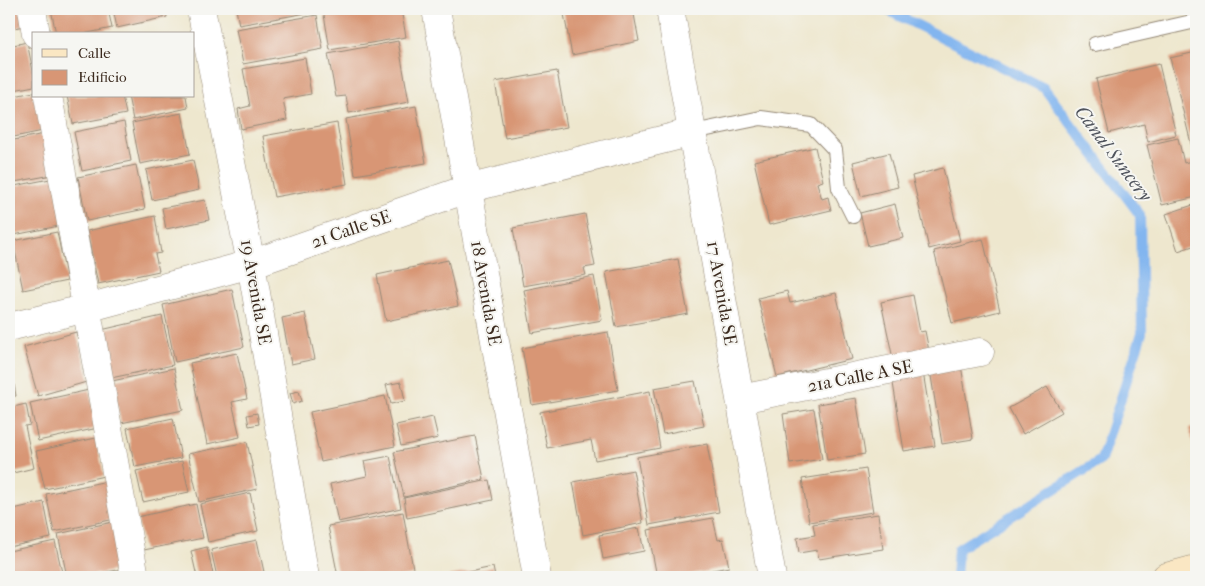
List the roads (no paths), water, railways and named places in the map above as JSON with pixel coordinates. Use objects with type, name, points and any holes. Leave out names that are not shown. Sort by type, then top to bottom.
[{"type":"street","points":[[32,9],[36,32]]},
{"type":"street","name":"19 Avenida SE","points":[[201,9],[251,264],[305,577]]},
{"type":"street","name":"18 Avenida SE","points":[[436,9],[536,577]]},
{"type":"street","name":"17 Avenida SE","points":[[670,9],[772,577]]},
{"type":"street","points":[[48,98],[88,308],[135,577]]},
{"type":"street","name":"21 Calle SE","points":[[9,327],[88,308],[251,264],[467,189],[693,132]]},
{"type":"street","name":"21a Calle A SE","points":[[740,399],[980,352]]},
{"type":"street","points":[[1166,577],[1196,569]]},
{"type":"lane","points":[[1095,44],[1196,21]]},
{"type":"lane","points":[[693,132],[761,118],[811,125],[835,150],[839,188],[853,216]]},
{"type":"waterway","name":"Canal Suncery","points":[[885,9],[1044,88],[1140,215],[1142,333],[1101,460],[958,549],[956,577]]}]
